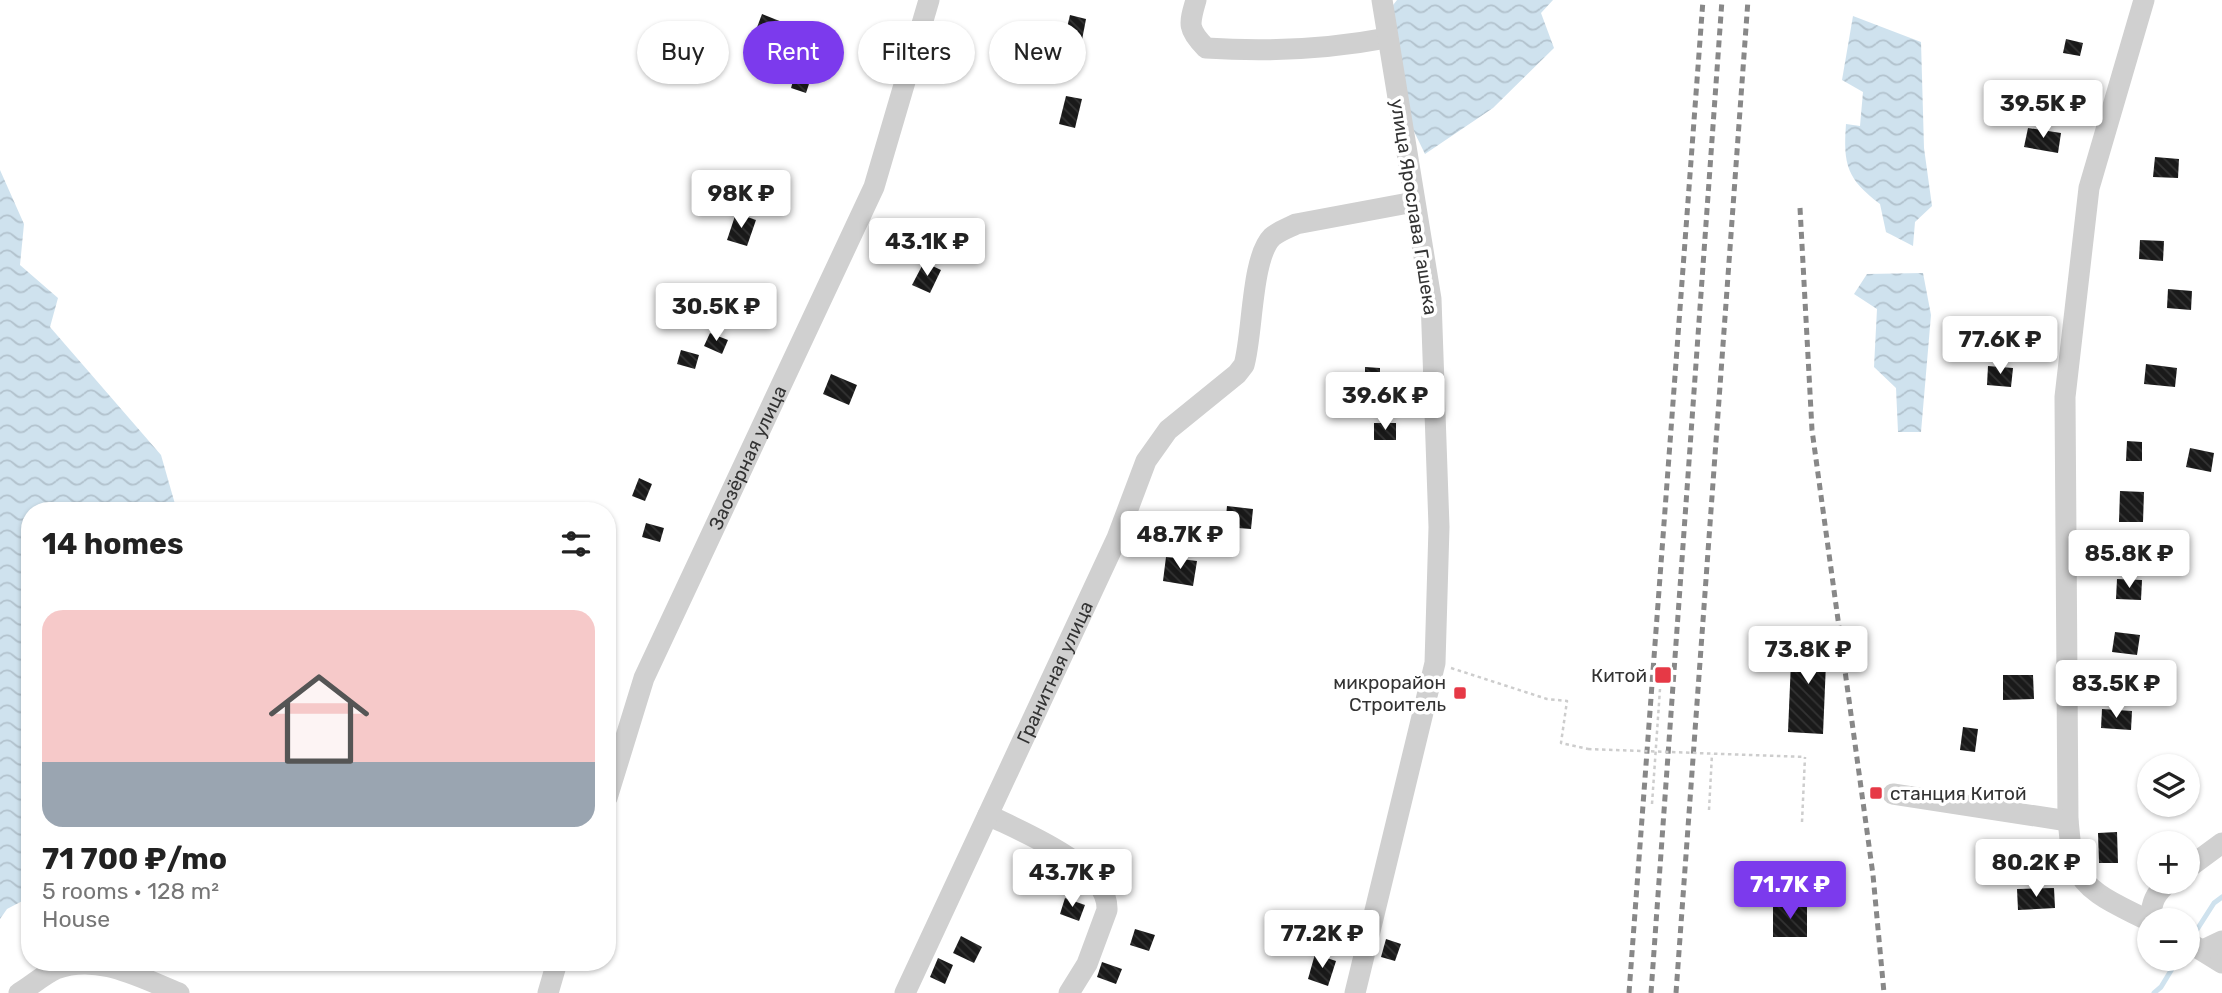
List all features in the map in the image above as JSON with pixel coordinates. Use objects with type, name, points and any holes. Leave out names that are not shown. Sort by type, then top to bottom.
[{"type":"street","name":"Заозёрная улица","points":[[616,768],[643,678],[874,187],[929,0]]},
{"type":"street","points":[[1196,0],[1190,23],[1192,31],[1206,47],[1235,50],[1349,45],[1387,38]]},
{"type":"street","name":"улица Ярослава Гашека","points":[[1355,993],[1435,663],[1439,527],[1431,299],[1382,0]]},
{"type":"street","points":[[2137,914],[2098,894],[2085,882],[2074,864],[2068,821],[2065,397],[2089,188],[2144,0]]},
{"type":"street","name":"Гранитная улица","points":[[905,993],[1117,538],[1146,461],[1168,430],[1237,374],[1244,365],[1260,261],[1266,245],[1281,231],[1296,224],[1414,202]]},
{"type":"street","points":[[1893,794],[2068,821]]},
{"type":"street","points":[[988,815],[1059,851],[1083,868],[1104,891],[1107,910],[1087,964],[1069,993]]},
{"type":"street","points":[[2200,860],[2222,843]]},
{"type":"street","points":[[2203,945],[2222,963]]},
{"type":"street","points":[[19,993],[54,971]]},
{"type":"street","points":[[122,971],[179,993]]},
{"type":"street","points":[[548,993],[554,971]]},
{"type":"path","points":[[1435,663],[1547,699],[1567,701],[1561,743],[1588,749],[1805,757],[1802,822]]},
{"type":"path","points":[[1652,804],[1660,689]]},
{"type":"path","points":[[1709,810],[1712,754]]},
{"type":"water","points":[[1397,0],[1553,0],[1541,13],[1554,48],[1493,108],[1425,154],[1406,115],[1390,9]]},
{"type":"water","points":[[1853,16],[1921,42],[1924,148],[1932,206],[1915,222],[1913,246],[1886,232],[1880,204],[1860,187],[1849,170],[1845,150],[1846,124],[1860,126],[1863,92],[1842,80]]},
{"type":"water","points":[[0,170],[24,224],[20,265],[58,298],[50,327],[161,455],[174,502],[21,502],[21,902],[7,909],[0,919]]},
{"type":"water","points":[[1923,273],[1931,315],[1921,432],[1898,432],[1896,388],[1874,367],[1877,309],[1854,294],[1867,274]]},
{"type":"building","points":[[762,14],[780,21],[759,21]]},
{"type":"building","points":[[1070,15],[1086,19],[1086,21],[1069,21]]},
{"type":"building","points":[[2066,39],[2083,43],[2080,56],[2063,53]]},
{"type":"building","points":[[792,84],[809,84],[806,93],[791,88]]},
{"type":"building","points":[[1066,96],[1082,99],[1075,128],[1059,124]]},
{"type":"building","points":[[2028,128],[2061,133],[2058,153],[2024,147]]},
{"type":"building","points":[[2155,157],[2179,159],[2178,178],[2153,177]]},
{"type":"building","points":[[736,213],[756,220],[747,246],[727,240]]},
{"type":"building","points":[[2140,240],[2164,241],[2163,261],[2139,259]]},
{"type":"building","points":[[924,262],[941,270],[930,293],[912,285]]},
{"type":"building","points":[[2168,289],[2192,291],[2191,310],[2167,308]]},
{"type":"building","points":[[710,333],[728,340],[722,354],[704,346]]},
{"type":"building","points":[[681,350],[699,355],[695,369],[677,364]]},
{"type":"building","points":[[2146,364],[2177,368],[2175,387],[2144,384]]},
{"type":"building","points":[[1988,366],[2013,368],[2011,387],[1987,385]]},
{"type":"building","points":[[1365,367],[1380,368],[1380,386],[1365,386]]},
{"type":"building","points":[[831,374],[857,385],[849,405],[823,394]]},
{"type":"building","points":[[1374,423],[1396,423],[1396,440],[1374,440]]},
{"type":"building","points":[[2127,441],[2142,442],[2142,461],[2126,461]]},
{"type":"building","points":[[2190,448],[2214,453],[2211,472],[2186,467]]},
{"type":"building","points":[[639,478],[652,484],[645,501],[632,496]]},
{"type":"building","points":[[2120,491],[2144,492],[2143,522],[2119,522]]},
{"type":"building","points":[[1227,506],[1253,509],[1251,529],[1225,527]]},
{"type":"building","points":[[646,523],[664,528],[660,542],[642,537]]},
{"type":"building","points":[[1166,557],[1197,561],[1193,586],[1163,581]]},
{"type":"building","points":[[2117,579],[2142,580],[2141,600],[2116,599]]},
{"type":"building","points":[[2115,632],[2140,635],[2137,655],[2112,652]]},
{"type":"building","points":[[1792,638],[1827,639],[1823,734],[1788,732]]},
{"type":"building","points":[[2003,675],[2033,675],[2034,699],[2003,700]]},
{"type":"building","points":[[2133,684],[2156,687],[2154,702],[2131,698]]},
{"type":"building","points":[[2102,709],[2132,711],[2131,730],[2101,728]]},
{"type":"building","points":[[1963,727],[1978,729],[1975,752],[1960,750]]},
{"type":"building","points":[[2117,832],[2118,863],[2099,863],[2098,833]]},
{"type":"building","points":[[2054,888],[2055,908],[2018,910],[2017,889]]},
{"type":"building","points":[[1065,898],[1085,905],[1079,921],[1060,914]]},
{"type":"building","points":[[1773,904],[1807,904],[1807,937],[1773,937]]},
{"type":"building","points":[[1297,927],[1318,932],[1313,949],[1293,943]]},
{"type":"building","points":[[1135,929],[1155,935],[1149,951],[1130,945]]},
{"type":"building","points":[[961,936],[982,947],[974,963],[953,953]]},
{"type":"building","points":[[1386,939],[1401,944],[1395,961],[1381,957]]},
{"type":"building","points":[[1315,954],[1336,961],[1328,986],[1308,979]]},
{"type":"building","points":[[938,958],[953,965],[945,984],[930,977]]},
{"type":"building","points":[[1102,962],[1122,969],[1116,984],[1097,977]]},
{"type":"waterway","points":[[2200,925],[2214,903],[2222,897]]},
{"type":"waterway","points":[[2154,993],[2171,971]]},
{"type":"railway","points":[[1629,993],[1703,0]]},
{"type":"railway","points":[[1651,993],[1722,0]]},
{"type":"railway","points":[[1676,993],[1748,0]]},
{"type":"railway","points":[[1800,208],[1812,430],[1873,875],[1884,993]]},
{"type":"place","name":"Китой","points":[[1663,675]]},
{"type":"place","name":"микрорайон Строитель","points":[[1460,693]]},
{"type":"place","name":"станция Китой","points":[[1876,793]]}]
